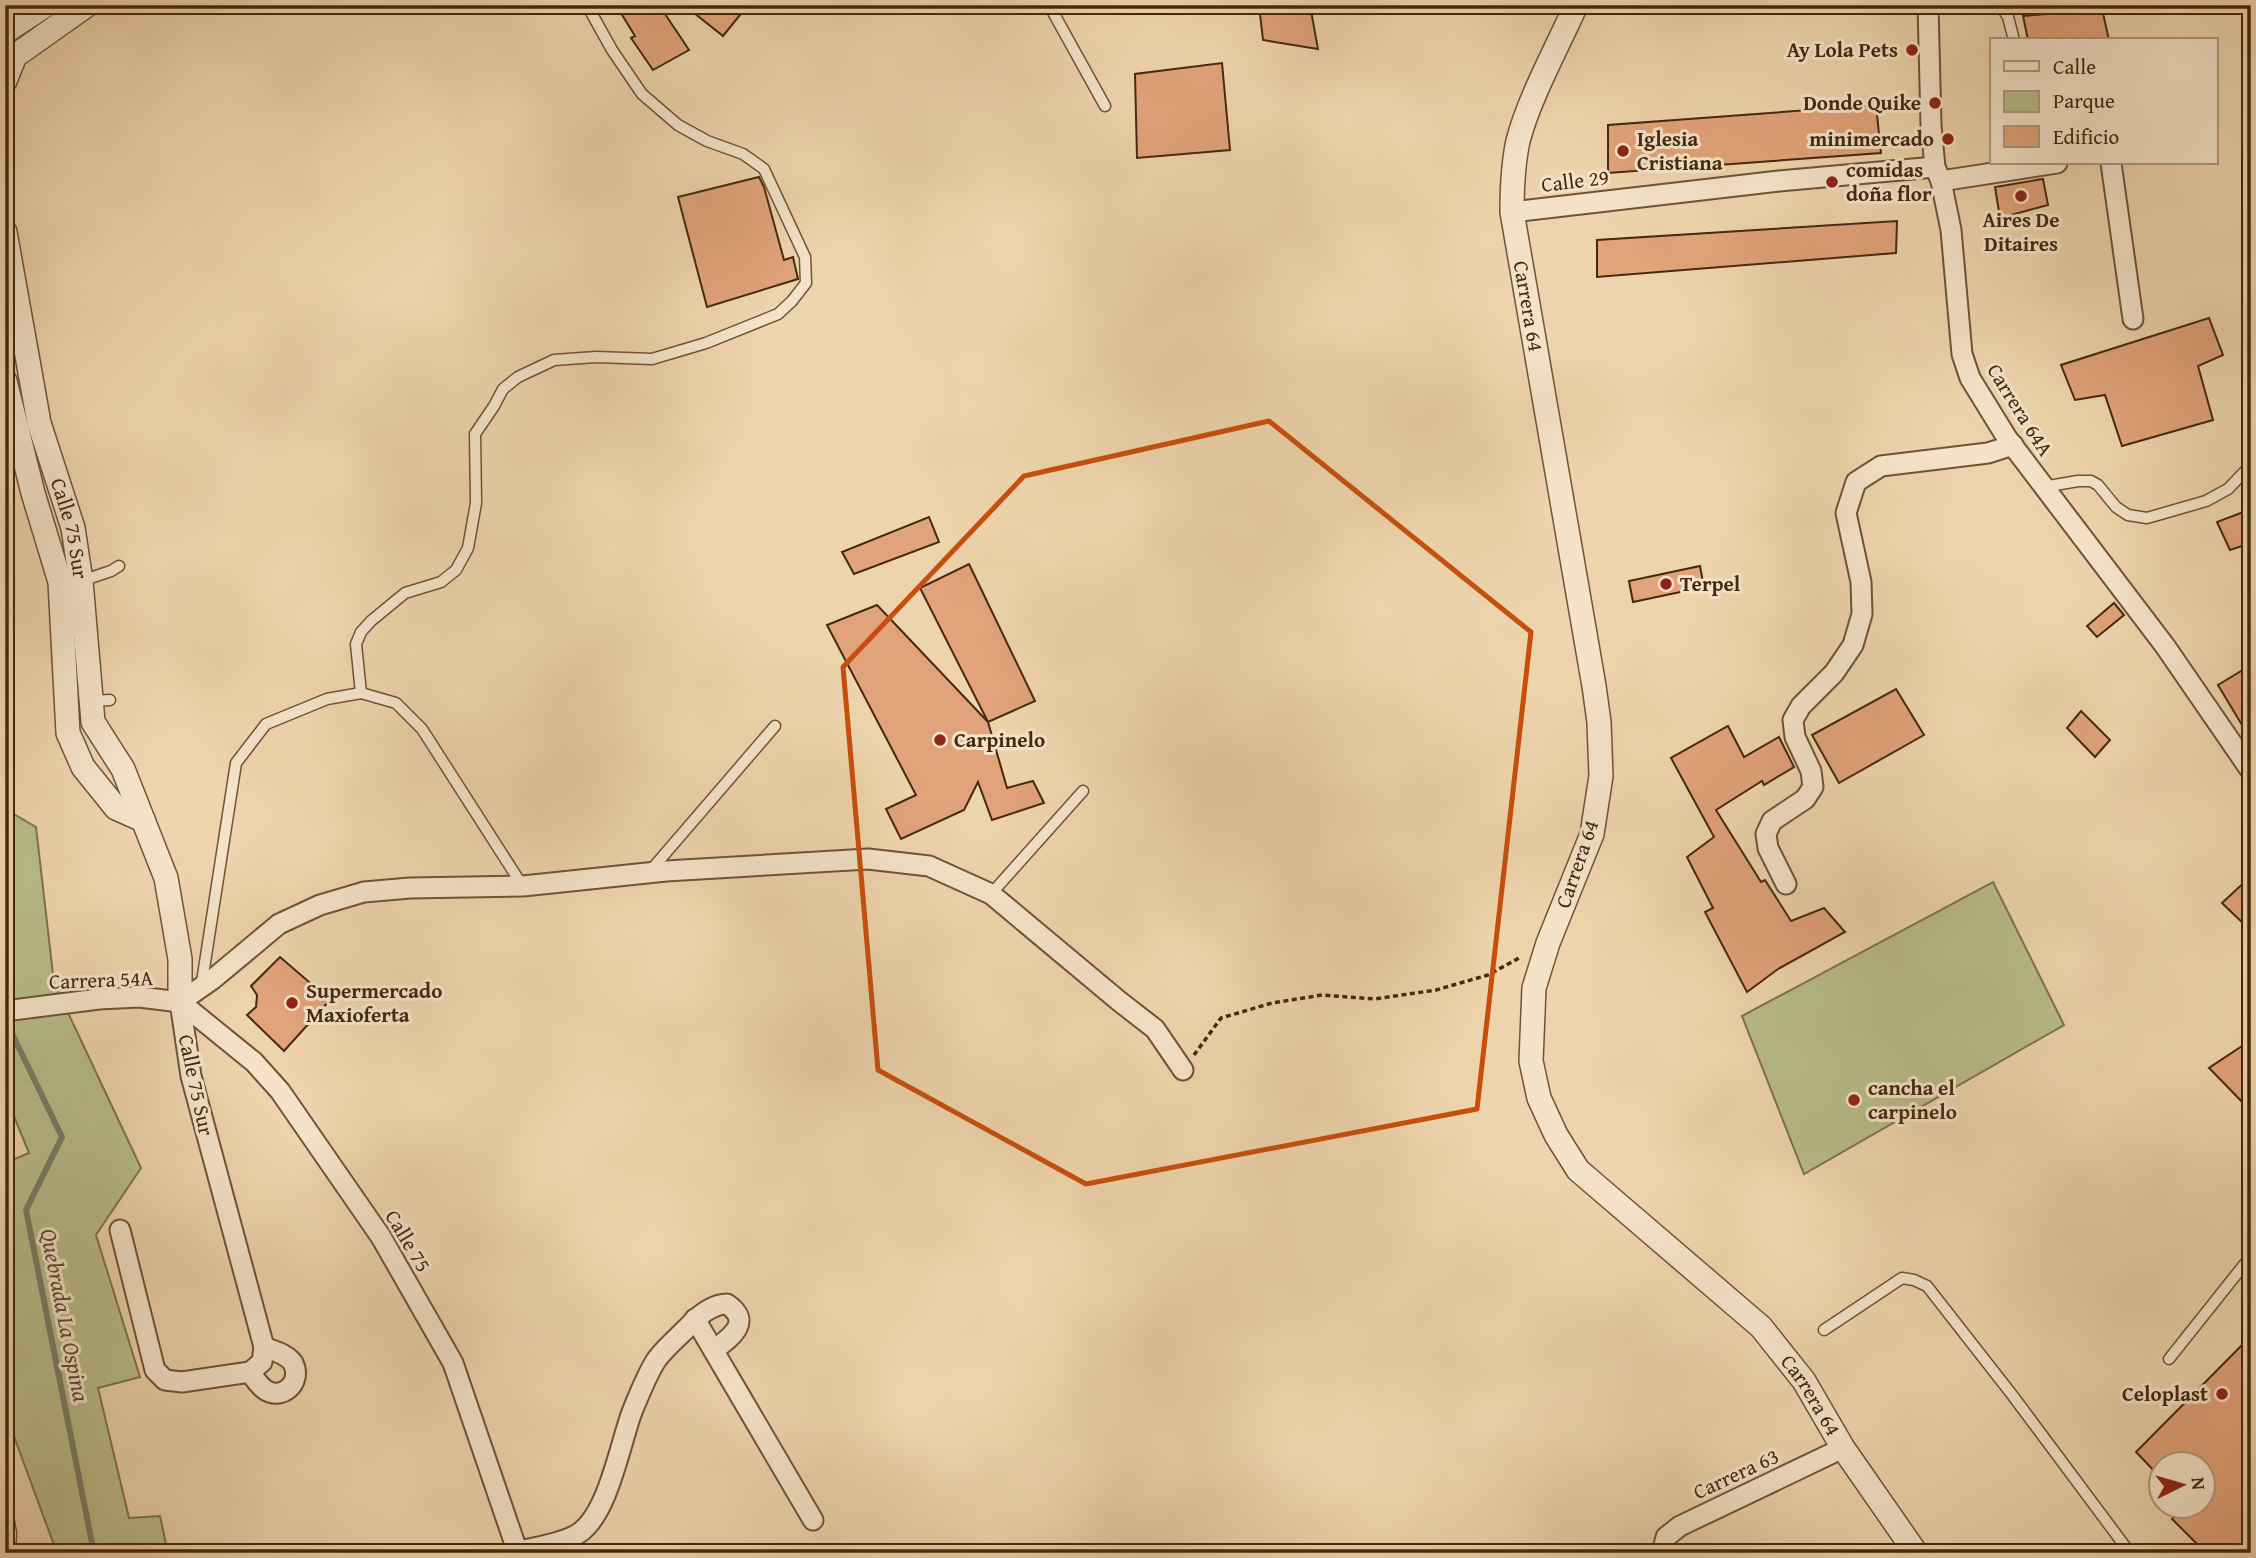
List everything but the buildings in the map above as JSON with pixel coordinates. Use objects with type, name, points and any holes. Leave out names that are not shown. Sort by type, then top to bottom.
[{"type":"street","points":[[5,32],[46,5]]},
{"type":"street","points":[[5,81],[16,56],[88,5]]},
{"type":"street","name":"Carrera 64","points":[[1576,5],[1518,140],[1512,184],[1512,212],[1566,514],[1599,722],[1601,776],[1592,834],[1548,943],[1534,988],[1531,1061],[1539,1098],[1556,1135],[1578,1170],[1761,1327],[1804,1381],[1843,1448],[1916,1553]]},
{"type":"street","name":"Carrera 64A","points":[[1928,5],[1931,114],[1938,174],[1951,230],[1962,354],[1970,378],[2043,487],[2165,646],[2251,771]]},
{"type":"street","name":"Calle 29","points":[[1512,212],[1779,181],[1938,174],[2045,164]]},
{"type":"street","points":[[2111,164],[2133,319]]},
{"type":"street","name":"Calle 75 Sur","points":[[5,232],[39,423],[73,528],[101,700],[93,722],[123,769],[166,878],[180,960],[180,1002],[191,1076],[264,1347]]},
{"type":"street","name":"Calle 75 Sur","points":[[5,382],[33,493],[60,582],[68,733],[83,767],[116,808],[143,820]]},
{"type":"street","points":[[1786,884],[1768,848],[1766,834],[1772,821],[1805,799],[1813,787],[1811,771],[1795,737],[1793,720],[1801,706],[1834,673],[1853,645],[1862,614],[1861,582],[1846,513],[1856,482],[1881,466],[1988,453],[2013,445]]},
{"type":"street","points":[[83,767],[100,764],[106,742]]},
{"type":"street","points":[[180,1002],[213,979],[279,925],[342,897],[387,889],[523,886],[649,873],[868,859],[929,866],[992,894],[1155,1029],[1183,1070]]},
{"type":"street","name":"Carrera 54A","points":[[15,1009],[139,997],[180,1002]]},
{"type":"street","name":"Calle 75","points":[[180,1002],[254,1062],[280,1091],[381,1237],[453,1363],[518,1552]]},
{"type":"street","points":[[120,1230],[155,1370],[165,1380],[182,1382],[250,1372],[262,1362],[264,1347],[286,1356],[293,1364],[295,1375],[292,1385],[284,1393],[273,1394],[257,1383],[250,1372]]},
{"type":"street","points":[[518,1552],[545,1546],[580,1533],[597,1513],[632,1412],[657,1360],[695,1319],[718,1304],[727,1304],[739,1317],[739,1324],[736,1332],[714,1350]]},
{"type":"street","points":[[695,1319],[813,1520]]},
{"type":"street","name":"Carrera 63","points":[[1662,1553],[1666,1537],[1680,1526],[1843,1448]]},
{"type":"lane","points":[[361,693],[356,644],[360,632],[405,593],[440,582],[456,570],[468,548],[475,503],[475,434],[503,388],[518,377],[554,360],[596,356],[652,359],[706,342],[778,314],[806,283],[805,257],[764,169],[743,154],[707,141],[678,125],[642,94],[612,50],[587,5]]},
{"type":"lane","points":[[1049,5],[1105,107]]},
{"type":"lane","points":[[2000,5],[2008,18],[2013,38]]},
{"type":"lane","points":[[2043,487],[2091,481],[2098,485],[2116,507],[2128,515],[2147,518],[2206,501],[2228,489],[2251,465]]},
{"type":"lane","points":[[81,581],[111,572],[119,566]]},
{"type":"lane","points":[[201,988],[236,763],[266,724],[327,699],[361,693],[396,703],[422,729],[523,886]]},
{"type":"lane","points":[[649,873],[775,726]]},
{"type":"lane","points":[[992,894],[1083,791]]},
{"type":"lane","points":[[2169,1359],[2251,1256]]},
{"type":"lane","points":[[1824,1330],[1902,1278],[1927,1286],[2130,1553]]},
{"type":"lane","points":[[6,1506],[12,1533],[10,1553]]},
{"type":"path","points":[[1183,1070],[1221,1018],[1272,1003],[1322,995],[1375,999],[1436,990],[1488,975],[1548,943]]},
{"type":"highlighted area","points":[[1269,421],[1531,632],[1477,1109],[1086,1184],[878,1070],[843,667],[1024,476]]},
{"type":"green space","points":[[5,809],[36,827],[54,983],[141,1168],[96,1235],[140,1377],[98,1388],[129,1518],[160,1516],[168,1553],[57,1553],[5,1412],[5,1163],[29,1153],[5,1094]]},
{"type":"green space","name":"cancha el carpinelo","points":[[1993,882],[2064,1025],[1804,1174],[1742,1016]]},
{"type":"waterway","name":"Quebrada La Ospina","points":[[5,1019],[62,1137],[26,1210],[94,1553]]},
{"type":"place","name":"Ay Lola Pets","points":[[1912,50]]},
{"type":"place","name":"Donde Quike","points":[[1935,103]]},
{"type":"place","name":"minimercado","points":[[1948,139]]},
{"type":"place","name":"Iglesia Cristiana","points":[[1623,151]]},
{"type":"place","name":"comidas doña flor","points":[[1832,182]]},
{"type":"place","name":"Aires De Ditaires","points":[[2021,196]]},
{"type":"place","name":"Terpel","points":[[1666,584]]},
{"type":"place","name":"Carpinelo","points":[[940,740]]},
{"type":"place","name":"Supermercado Maxioferta","points":[[292,1003]]},
{"type":"place","name":"cancha el carpinelo","points":[[1854,1100]]},
{"type":"place","name":"Celoplast","points":[[2222,1394]]}]
